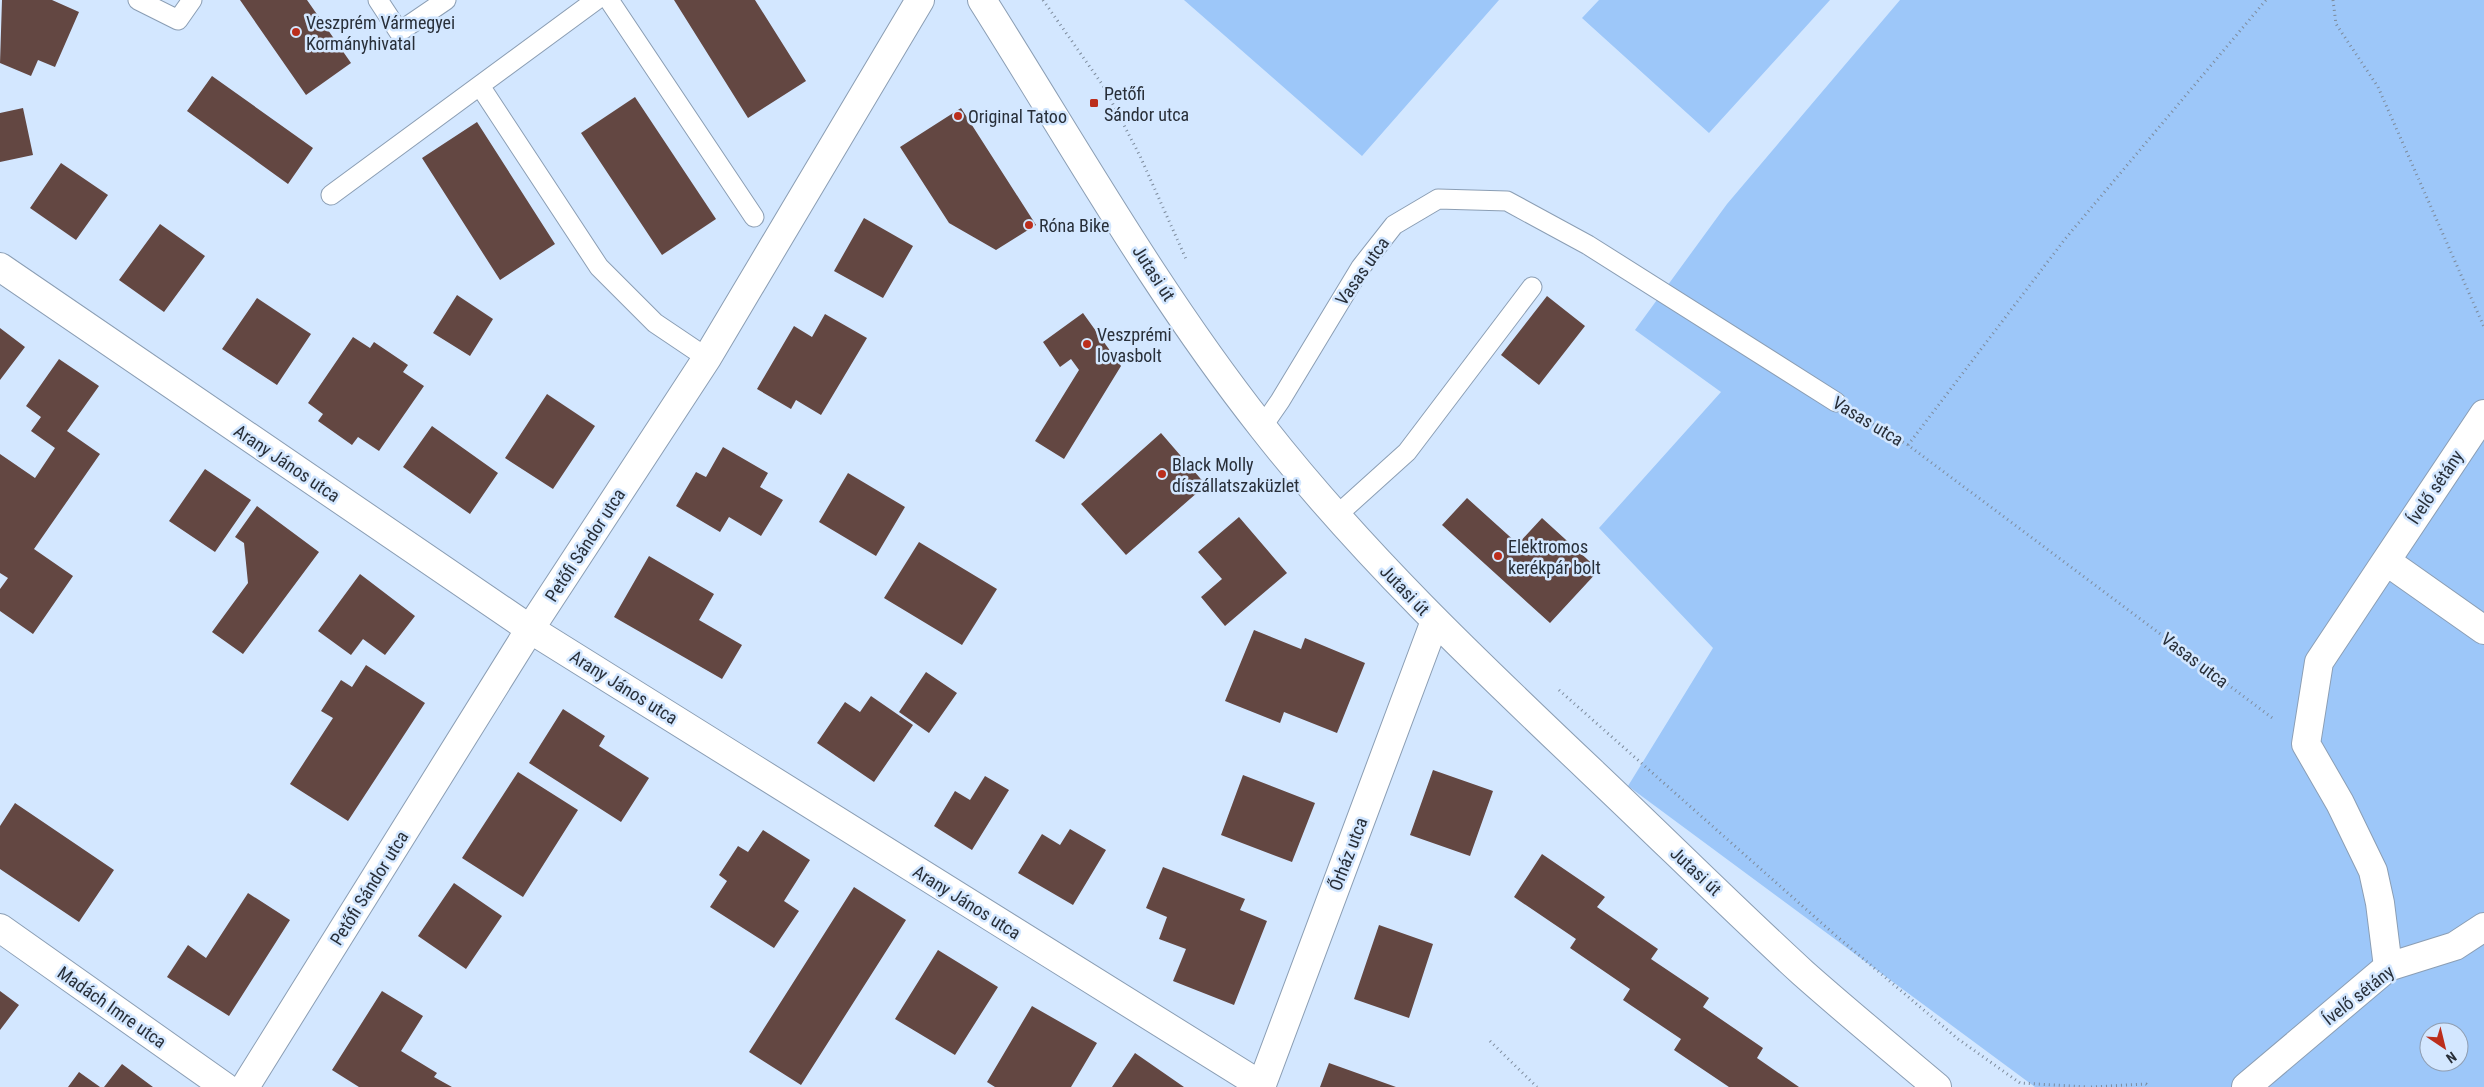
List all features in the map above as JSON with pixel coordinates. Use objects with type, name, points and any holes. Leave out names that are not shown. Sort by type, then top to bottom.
[{"type":"street","name":"Petőfi Sándor utca","points":[[245,1087],[530,630],[707,358],[920,0]]},
{"type":"street","name":"Jutasi út","points":[[982,0],[1156,277],[1203,348],[1262,427],[1336,516],[1435,622],[1803,973],[1937,1087]]},
{"type":"street","name":"Arany János utca","points":[[0,267],[530,630],[1262,1087]]},
{"type":"street","name":"Ívelő sétány","points":[[2306,744],[2319,662],[2484,414]]},
{"type":"street","points":[[2386,561],[2484,630]]},
{"type":"street","name":"Őrház utca","points":[[1262,1087],[1435,622]]},
{"type":"street","points":[[2306,744],[2340,803],[2372,871],[2380,903],[2388,967]]},
{"type":"street","name":"Ívelő sétány","points":[[2246,1087],[2388,967],[2455,946],[2484,927]]},
{"type":"street","name":"Madách Imre utca","points":[[0,928],[225,1087]]},
{"type":"lane","points":[[138,0],[178,20],[192,0]]},
{"type":"lane","points":[[378,0],[399,32],[446,0]]},
{"type":"lane","points":[[331,195],[596,0]]},
{"type":"lane","points":[[609,0],[754,217]]},
{"type":"lane","points":[[480,86],[599,268],[655,323],[707,358]]},
{"type":"lane","name":"Vasas utca","points":[[1262,427],[1280,401],[1361,267],[1394,225],[1438,199],[1507,201],[1588,245],[1836,402]]},
{"type":"lane","points":[[1336,516],[1407,452],[1532,288]]},
{"type":"path","points":[[1043,0],[1104,87],[1140,156],[1190,267]]},
{"type":"path","points":[[1908,445],[2065,239],[2266,0]]},
{"type":"path","points":[[2333,0],[2336,24],[2378,87],[2484,327]]},
{"type":"path","name":"Vasas utca","points":[[1836,402],[1908,445],[2306,744]]},
{"type":"path","points":[[1557,689],[1834,934],[1958,1039],[2020,1083],[2090,1087],[2146,1084],[2149,1087]]},
{"type":"path","points":[[1490,1041],[1537,1087]]},
{"type":"path","points":[[2017,1087],[2020,1083]]},
{"type":"shaded area","points":[[1184,0],[1499,0],[1362,156]]},
{"type":"shaded area","points":[[1599,0],[1830,0],[1709,133],[1582,18]]},
{"type":"shaded area","points":[[1900,0],[2484,0],[2484,1087],[2035,1087],[1628,786],[1713,648],[1599,528],[1721,392],[1635,330],[1727,204]]},
{"type":"building","points":[[2,0],[52,0],[79,12],[55,67],[38,60],[31,76],[0,63]]},
{"type":"building","name":"Veszprém Vármegyei Kormányhivatal","points":[[240,0],[307,0],[351,63],[306,95]]},
{"type":"building","points":[[674,0],[755,0],[806,81],[748,118]]},
{"type":"building","points":[[212,76],[313,148],[288,184],[187,111]]},
{"type":"building","points":[[635,97],[716,219],[662,255],[581,133]]},
{"type":"building","points":[[23,108],[33,155],[0,162],[0,113]]},
{"type":"building","points":[[961,108],[1036,225],[996,250],[949,223],[900,147]]},
{"type":"building","points":[[477,122],[555,244],[500,280],[422,158]]},
{"type":"building","points":[[61,163],[108,195],[76,240],[30,208]]},
{"type":"building","points":[[864,218],[913,246],[883,298],[834,271]]},
{"type":"building","points":[[160,224],[205,256],[164,312],[119,280]]},
{"type":"building","points":[[457,295],[493,319],[470,356],[433,333]]},
{"type":"building","points":[[1547,296],[1585,326],[1539,385],[1501,355]]},
{"type":"building","points":[[257,298],[311,334],[277,385],[222,349]]},
{"type":"building","points":[[1083,313],[1121,366],[1064,459],[1035,441],[1079,370],[1071,359],[1060,367],[1043,342]]},
{"type":"building","points":[[825,314],[867,338],[821,415],[796,400],[791,409],[757,389],[794,326],[812,337]]},
{"type":"building","points":[[0,328],[25,347],[0,380]]},
{"type":"building","points":[[353,337],[370,348],[374,342],[408,365],[403,372],[424,386],[379,451],[358,437],[352,445],[318,421],[323,414],[308,403]]},
{"type":"building","points":[[59,359],[99,386],[67,431],[100,454],[34,549],[73,576],[33,634],[0,611],[0,589],[8,578],[0,573],[0,454],[35,478],[55,448],[31,431],[41,417],[26,406]]},
{"type":"building","points":[[547,394],[595,426],[553,489],[505,458]]},
{"type":"building","points":[[432,426],[498,473],[470,514],[403,467]]},
{"type":"building","points":[[1161,433],[1206,485],[1126,555],[1081,504]]},
{"type":"building","points":[[723,447],[768,473],[760,487],[783,500],[761,536],[729,517],[720,532],[676,506],[696,472],[706,477]]},
{"type":"building","points":[[205,469],[251,500],[215,552],[169,521]]},
{"type":"building","points":[[848,473],[905,507],[876,556],[819,522]]},
{"type":"building","points":[[1467,498],[1518,544],[1542,518],[1599,570],[1550,623],[1442,525]]},
{"type":"building","points":[[257,506],[319,552],[243,654],[212,632],[248,583],[244,543],[235,537]]},
{"type":"building","points":[[1239,517],[1287,573],[1225,626],[1201,597],[1222,579],[1198,552]]},
{"type":"building","points":[[919,542],[997,589],[962,645],[884,598]]},
{"type":"building","points":[[649,556],[714,594],[699,620],[742,645],[722,679],[614,617]]},
{"type":"building","points":[[360,574],[415,616],[385,655],[363,639],[351,655],[318,631]]},
{"type":"building","points":[[1254,630],[1301,649],[1305,638],[1365,663],[1337,733],[1284,712],[1280,723],[1225,701]]},
{"type":"building","points":[[366,665],[425,703],[348,821],[290,784],[333,718],[321,711],[341,680],[352,687]]},
{"type":"building","points":[[926,672],[957,693],[929,733],[899,712]]},
{"type":"building","points":[[871,696],[913,725],[874,782],[817,743],[845,702],[860,712]]},
{"type":"building","points":[[563,709],[605,736],[599,746],[649,778],[621,822],[529,763]]},
{"type":"building","points":[[1433,770],[1493,791],[1470,856],[1410,835]]},
{"type":"building","points":[[518,772],[578,810],[523,897],[462,858]]},
{"type":"building","points":[[1243,775],[1315,803],[1292,862],[1221,835]]},
{"type":"building","points":[[985,776],[1009,790],[972,850],[934,826],[955,791],[970,800]]},
{"type":"building","points":[[15,803],[114,870],[79,922],[0,869],[0,826]]},
{"type":"building","points":[[1070,829],[1106,850],[1073,905],[1018,873],[1042,834],[1060,845]]},
{"type":"building","points":[[763,830],[810,860],[784,901],[799,911],[774,948],[710,907],[727,881],[719,875],[738,846],[748,852]]},
{"type":"building","points":[[1542,854],[1605,897],[1597,907],[1658,949],[1651,959],[1709,998],[1703,1007],[1763,1048],[1757,1058],[1799,1087],[1729,1087],[1674,1050],[1681,1039],[1623,1000],[1630,989],[1570,948],[1576,939],[1514,897]]},
{"type":"building","points":[[1163,867],[1245,899],[1240,910],[1267,921],[1234,1005],[1173,981],[1186,949],[1159,939],[1167,917],[1146,908]]},
{"type":"building","points":[[454,883],[502,916],[466,969],[418,936]]},
{"type":"building","points":[[854,887],[906,920],[801,1085],[749,1052]]},
{"type":"building","points":[[248,893],[290,920],[229,1016],[167,977],[188,945],[206,958]]},
{"type":"building","points":[[1379,925],[1433,944],[1409,1018],[1354,999]]},
{"type":"building","points":[[938,950],[998,987],[955,1055],[895,1019]]},
{"type":"building","points":[[0,991],[19,1005],[0,1030]]},
{"type":"building","points":[[382,991],[423,1016],[401,1051],[437,1073],[434,1077],[452,1087],[359,1087],[332,1070]]},
{"type":"building","points":[[1032,1006],[1097,1043],[1071,1087],[995,1087],[987,1082]]},
{"type":"building","points":[[1135,1053],[1184,1087],[1112,1087]]},
{"type":"building","points":[[1329,1063],[1396,1087],[1320,1087]]},
{"type":"building","points":[[122,1064],[153,1087],[104,1087]]},
{"type":"building","points":[[79,1072],[100,1087],[68,1087]]},
{"type":"place","name":"Veszprém Vármegyei Kormányhivatal","points":[[296,32]]},
{"type":"place","name":"Petőfi Sándor utca","points":[[1094,103]]},
{"type":"place","name":"Original Tatoo","points":[[958,116]]},
{"type":"place","name":"Róna Bike","points":[[1029,225]]},
{"type":"place","name":"Veszprémi lovasbolt","points":[[1087,344]]},
{"type":"place","name":"Black Molly díszállatszaküzlet","points":[[1162,474]]},
{"type":"place","name":"Elektromos kerékpár bolt","points":[[1498,556]]}]
